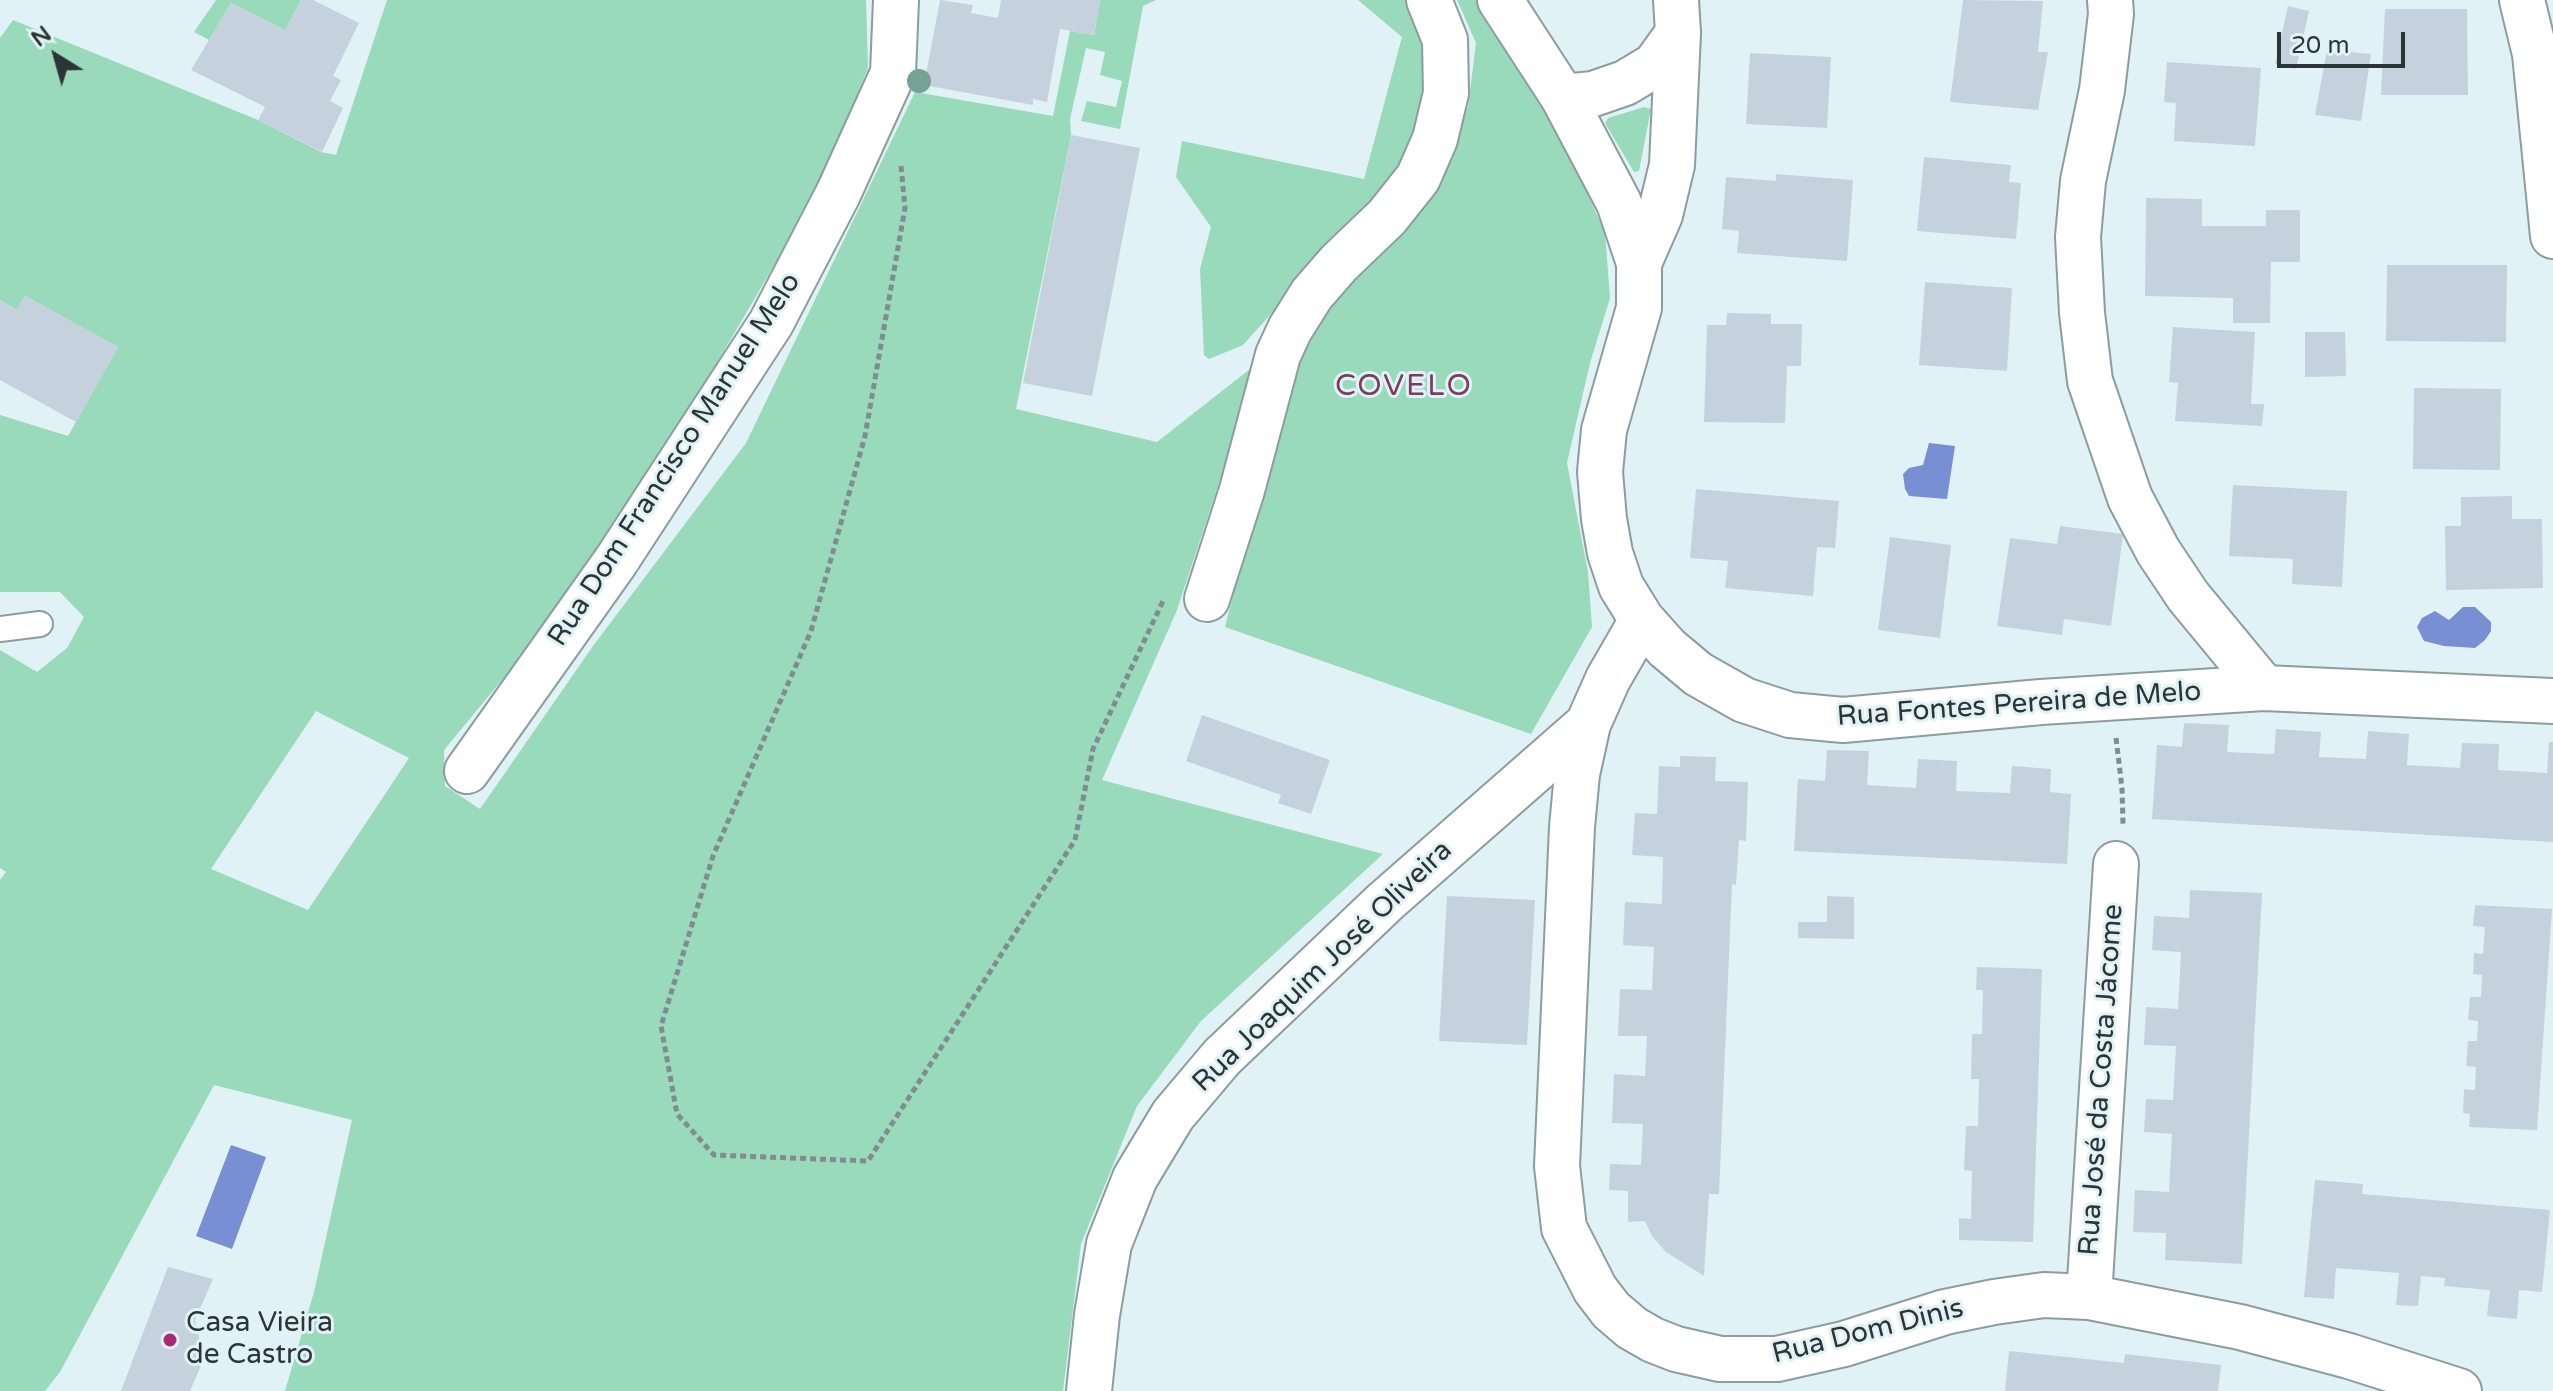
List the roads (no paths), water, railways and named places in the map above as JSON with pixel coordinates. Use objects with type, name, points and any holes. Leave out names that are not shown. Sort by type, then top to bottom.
[{"type":"street","name":"Rua Dom Francisco Manuel Melo","points":[[467,771],[616,561],[771,323],[838,194],[893,73],[896,0]]},
{"type":"street","points":[[1207,599],[1278,355],[1290,329],[1312,294],[1387,217],[1418,178],[1435,139],[1446,93],[1445,40],[1429,0]]},
{"type":"street","points":[[1500,0],[1563,97],[1619,203],[1639,263]]},
{"type":"street","points":[[2110,0],[2102,90],[2083,181],[2078,237],[2090,381],[2130,498],[2158,551],[2188,596],[2264,688]]},
{"type":"street","points":[[2522,0],[2535,54],[2553,236]]},
{"type":"street","name":"Rua Fontes Pereira de Melo","points":[[1563,97],[1593,94],[1625,83],[1655,65],[1677,17]]},
{"type":"street","name":"Rua Fontes Pereira de Melo","points":[[1677,17],[1672,165],[1660,215],[1639,263],[1639,308],[1604,430],[1600,472],[1610,553],[1621,586],[1642,620],[1667,648],[1698,674],[1744,700],[1790,715],[1843,720],[2264,688],[2553,701]]},
{"type":"street","name":"Rua Dom Dinis","points":[[1642,620],[1608,679],[1588,724],[1577,774],[1572,827],[1557,1166],[1564,1228],[1595,1289],[1611,1310],[1632,1328],[1676,1349],[1720,1359],[1777,1359],[1844,1344],[1945,1312],[1994,1302],[2044,1295],[2089,1297],[2240,1327],[2349,1356],[2459,1391]]},
{"type":"street","name":"Rua Joaquim José Oliveira","points":[[1089,1391],[1109,1244],[1135,1178],[1173,1115],[1222,1057],[1386,901],[1588,724]]},
{"type":"street","name":"Rua José da Costa Jácome","points":[[2089,1297],[2116,864]]},
{"type":"lane","points":[[0,629],[40,624]]},
{"type":"water","points":[[1929,443],[1955,446],[1947,499],[1909,496],[1905,489],[1903,474],[1909,468],[1923,465]]},
{"type":"water","points":[[2463,607],[2475,607],[2491,622],[2491,631],[2485,640],[2475,648],[2424,641],[2417,627],[2422,618],[2435,611],[2449,620]]},
{"type":"water","points":[[231,1145],[266,1157],[232,1249],[196,1236]]},
{"type":"place","name":"Casa Vieira de Castro","points":[[170,1340]]},
{"type":"district","name":"COVELO","points":[[1404,387]]}]
